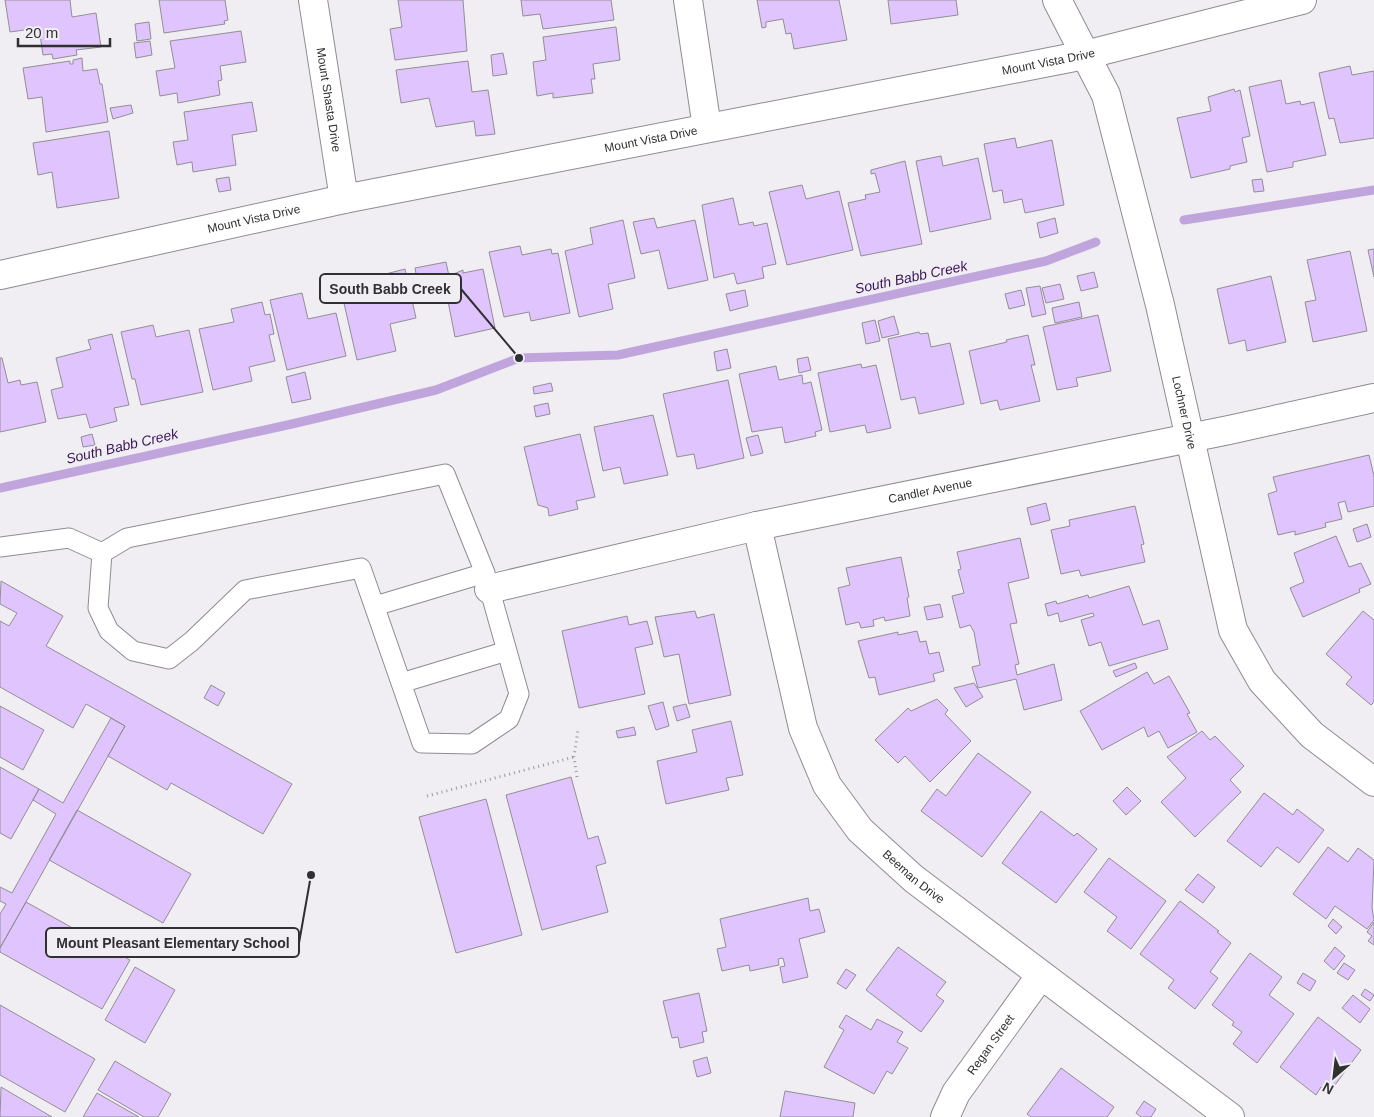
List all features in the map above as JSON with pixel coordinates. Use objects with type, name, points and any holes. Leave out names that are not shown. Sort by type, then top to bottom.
[{"type":"street","name":"Mount Shasta Drive","points":[[314,0],[344,199]]},
{"type":"street","points":[[688,0],[706,128]]},
{"type":"street","name":"Lochner Drive","points":[[1057,0],[1106,95],[1191,438],[1233,630],[1262,681],[1312,735],[1374,782]]},
{"type":"street","name":"Mount Vista Drive","points":[[0,275],[344,199],[1085,55],[1302,0]]},
{"type":"street","name":"Candler Avenue","points":[[487,581],[1191,438],[1374,398]]},
{"type":"street","name":"Beeman Drive","points":[[758,526],[803,728],[827,785],[860,830],[914,879],[1230,1117]]},
{"type":"street","name":"Regan Street","points":[[945,1117],[956,1093],[1041,975]]},
{"type":"lane","points":[[445,474],[487,581],[519,694],[509,719],[472,744],[422,743],[361,568],[245,590],[192,641],[169,659],[133,651],[110,632],[98,608],[102,553],[127,538],[445,474]]},
{"type":"lane","points":[[0,547],[69,538],[102,553]]},
{"type":"lane","points":[[374,606],[487,581]]},
{"type":"lane","points":[[402,683],[507,651]]},
{"type":"path","points":[[578,730],[574,757],[578,777]]},
{"type":"path","points":[[427,796],[574,757]]},
{"type":"building","points":[[5,0],[70,0],[72,17],[96,13],[101,47],[76,50],[77,55],[53,59],[52,54],[43,55],[39,28],[10,32]]},
{"type":"building","points":[[159,0],[225,0],[228,20],[224,21],[225,24],[164,33]]},
{"type":"building","points":[[398,0],[463,0],[467,51],[395,60],[390,29],[402,27]]},
{"type":"building","points":[[521,0],[611,0],[614,20],[543,29],[540,14],[523,16]]},
{"type":"building","points":[[757,0],[839,0],[847,40],[794,49],[791,33],[786,34],[783,19],[766,22],[766,27],[762,28]]},
{"type":"building","points":[[888,0],[956,0],[958,15],[891,24]]},
{"type":"building","points":[[149,22],[151,39],[137,41],[135,24]]},
{"type":"building","points":[[616,27],[620,60],[593,64],[595,79],[591,79],[593,93],[553,98],[553,93],[537,96],[533,62],[546,60],[543,37]]},
{"type":"building","points":[[241,31],[246,62],[220,66],[222,80],[218,81],[220,95],[178,103],[177,93],[160,96],[156,71],[175,68],[170,41]]},
{"type":"building","points":[[150,41],[152,55],[136,58],[134,43]]},
{"type":"building","points":[[503,53],[507,74],[493,76],[491,55]]},
{"type":"building","points":[[82,58],[83,71],[97,69],[100,84],[102,84],[108,122],[46,132],[42,97],[28,99],[23,68],[70,61],[70,64],[73,64],[73,60]]},
{"type":"building","points":[[468,61],[472,92],[488,90],[495,134],[476,136],[474,121],[436,127],[429,98],[401,103],[396,70]]},
{"type":"building","points":[[1350,66],[1352,75],[1374,71],[1374,138],[1340,143],[1334,118],[1329,119],[1319,73]]},
{"type":"building","points":[[1281,80],[1286,104],[1300,101],[1301,105],[1314,102],[1326,155],[1293,162],[1293,167],[1267,172],[1249,87]]},
{"type":"building","points":[[1234,89],[1235,92],[1240,90],[1250,136],[1242,138],[1247,162],[1230,166],[1230,169],[1191,178],[1177,118],[1211,111],[1208,97]]},
{"type":"building","points":[[252,102],[257,131],[232,135],[236,165],[193,172],[192,162],[177,165],[173,142],[188,140],[184,112]]},
{"type":"building","points":[[131,105],[133,113],[113,119],[110,108]]},
{"type":"building","points":[[109,131],[119,198],[57,208],[52,172],[38,175],[33,143]]},
{"type":"building","points":[[1015,138],[1017,148],[1052,140],[1064,205],[1025,213],[1022,199],[1004,203],[1002,190],[993,192],[984,144]]},
{"type":"building","points":[[941,156],[943,166],[978,158],[991,219],[930,232],[916,161]]},
{"type":"building","points":[[905,161],[922,244],[861,256],[848,203],[866,199],[865,195],[880,192],[875,173],[871,174],[871,170]]},
{"type":"building","points":[[229,177],[231,190],[219,192],[216,179]]},
{"type":"building","points":[[1262,179],[1264,191],[1254,192],[1252,180]]},
{"type":"building","points":[[802,185],[806,199],[839,191],[853,250],[787,265],[769,192]]},
{"type":"building","points":[[733,198],[739,225],[753,222],[754,226],[767,223],[776,264],[762,267],[764,278],[737,284],[734,273],[714,278],[702,205]]},
{"type":"building","points":[[654,218],[657,228],[695,220],[708,280],[668,289],[659,250],[641,254],[633,222]]},
{"type":"building","points":[[1055,218],[1058,233],[1040,238],[1037,223]]},
{"type":"building","points":[[623,220],[635,278],[608,284],[613,309],[579,317],[565,251],[593,244],[590,228]]},
{"type":"building","points":[[520,246],[522,255],[551,249],[552,254],[558,253],[570,313],[531,321],[529,312],[504,317],[489,252]]},
{"type":"building","points":[[1374,249],[1374,277],[1368,250]]},
{"type":"building","points":[[1350,251],[1367,331],[1313,342],[1305,302],[1316,300],[1307,260]]},
{"type":"building","points":[[446,262],[449,276],[463,270],[463,273],[483,269],[495,328],[455,337],[447,296],[421,302],[415,268]]},
{"type":"building","points":[[405,269],[416,318],[390,324],[396,351],[357,360],[343,299],[348,298],[347,295],[377,290],[374,277]]},
{"type":"building","points":[[1094,272],[1098,287],[1081,291],[1077,276]]},
{"type":"building","points":[[1271,276],[1286,342],[1247,351],[1245,340],[1229,344],[1217,289]]},
{"type":"building","points":[[1060,284],[1064,299],[1046,303],[1042,288]]},
{"type":"building","points":[[1040,286],[1046,314],[1032,317],[1026,288]]},
{"type":"building","points":[[745,290],[748,306],[730,311],[726,294]]},
{"type":"building","points":[[1021,290],[1025,305],[1009,309],[1005,294]]},
{"type":"building","points":[[302,293],[308,319],[336,313],[346,356],[287,370],[270,300]]},
{"type":"building","points":[[262,302],[265,315],[270,314],[274,334],[269,335],[275,361],[249,367],[252,381],[213,390],[199,329],[234,322],[231,309]]},
{"type":"building","points":[[1079,302],[1082,317],[1055,323],[1052,308]]},
{"type":"building","points":[[1098,315],[1111,371],[1076,378],[1078,386],[1057,390],[1043,327]]},
{"type":"building","points":[[894,316],[899,334],[882,338],[878,321]]},
{"type":"building","points":[[875,320],[880,341],[866,344],[862,323]]},
{"type":"building","points":[[153,325],[156,337],[189,330],[203,392],[141,405],[135,379],[132,379],[121,332]]},
{"type":"building","points":[[919,332],[920,334],[928,333],[931,347],[950,343],[964,404],[919,414],[915,397],[901,400],[888,339]]},
{"type":"building","points":[[112,334],[129,405],[114,408],[117,421],[90,428],[86,414],[58,419],[51,390],[63,387],[56,358],[91,349],[88,340]]},
{"type":"building","points":[[1028,335],[1035,365],[1031,365],[1040,401],[1000,410],[997,400],[981,404],[969,351]]},
{"type":"building","points":[[727,349],[731,368],[717,371],[714,352]]},
{"type":"building","points":[[808,357],[811,370],[799,373],[797,359]]},
{"type":"building","points":[[0,358],[2,358],[8,383],[20,380],[21,385],[37,382],[46,422],[0,432]]},
{"type":"building","points":[[861,364],[862,368],[876,365],[891,428],[867,433],[865,425],[830,432],[818,373]]},
{"type":"building","points":[[776,366],[779,380],[802,375],[803,384],[811,382],[822,430],[815,432],[816,436],[785,443],[782,427],[752,432],[739,374]]},
{"type":"building","points":[[305,372],[311,399],[292,403],[286,377]]},
{"type":"building","points":[[728,380],[744,458],[697,469],[694,454],[677,457],[663,394]]},
{"type":"building","points":[[551,383],[553,391],[534,394],[533,387]]},
{"type":"building","points":[[548,403],[550,414],[536,417],[534,406]]},
{"type":"building","points":[[653,415],[668,475],[624,484],[620,467],[603,471],[594,427]]},
{"type":"building","points":[[92,434],[95,445],[83,447],[81,437]]},
{"type":"building","points":[[580,434],[595,497],[576,501],[578,509],[549,516],[548,508],[538,505],[524,447]]},
{"type":"building","points":[[758,435],[763,453],[751,456],[746,438]]},
{"type":"building","points":[[1369,455],[1374,476],[1374,506],[1348,512],[1345,501],[1338,503],[1342,519],[1325,523],[1326,527],[1295,535],[1295,531],[1278,535],[1268,494],[1277,491],[1273,477]]},
{"type":"building","points":[[1046,503],[1050,520],[1031,525],[1027,508]]},
{"type":"building","points":[[1135,506],[1144,544],[1141,545],[1145,562],[1081,576],[1079,570],[1061,574],[1051,530],[1070,526],[1069,520]]},
{"type":"building","points":[[1367,524],[1371,537],[1357,542],[1353,529]]},
{"type":"building","points":[[1336,536],[1349,567],[1361,563],[1371,584],[1359,589],[1360,592],[1303,617],[1290,588],[1304,582],[1294,553]]},
{"type":"building","points":[[1020,538],[1029,578],[1008,583],[1017,623],[1010,624],[1019,664],[1015,665],[1017,675],[1054,664],[1062,700],[1024,710],[1016,679],[978,688],[972,667],[980,665],[974,632],[970,625],[960,628],[952,596],[964,593],[958,570],[961,569],[957,552]]},
{"type":"building","points":[[901,557],[909,597],[907,598],[910,616],[885,621],[884,617],[873,620],[874,626],[861,628],[859,622],[846,625],[838,588],[850,585],[846,568]]},
{"type":"building","points":[[1,581],[63,616],[46,646],[292,784],[263,834],[171,783],[167,790],[108,756],[125,726],[86,704],[73,728],[0,687],[0,621],[9,626],[17,613],[0,604]]},
{"type":"building","points":[[1129,586],[1143,625],[1159,620],[1168,649],[1109,666],[1101,642],[1089,646],[1081,620],[1094,616],[1093,613],[1060,622],[1058,613],[1048,616],[1045,604],[1056,601],[1057,604],[1088,595],[1089,598]]},
{"type":"building","points":[[940,604],[943,617],[927,620],[924,607]]},
{"type":"building","points":[[695,611],[697,618],[714,614],[731,695],[689,704],[679,654],[664,657],[655,617]]},
{"type":"building","points":[[1363,611],[1374,620],[1374,702],[1371,705],[1346,684],[1352,677],[1326,654]]},
{"type":"building","points":[[627,616],[629,625],[647,621],[653,644],[635,648],[645,694],[579,708],[562,631]]},
{"type":"building","points":[[917,631],[920,642],[926,641],[929,654],[939,652],[944,671],[933,674],[935,681],[879,695],[875,677],[869,678],[858,641],[898,632],[898,635]]},
{"type":"building","points":[[1135,663],[1137,668],[1116,677],[1113,671]]},
{"type":"building","points":[[1147,672],[1154,684],[1169,676],[1190,713],[1187,714],[1197,732],[1168,748],[1159,731],[1148,737],[1144,727],[1102,750],[1080,711]]},
{"type":"building","points":[[974,683],[983,697],[966,707],[954,688]]},
{"type":"building","points":[[211,685],[225,693],[218,706],[204,698]]},
{"type":"building","points":[[937,699],[948,710],[945,714],[971,741],[930,782],[905,756],[898,763],[875,740],[908,708],[911,711]]},
{"type":"building","points":[[663,702],[669,726],[656,730],[648,706]]},
{"type":"building","points":[[686,704],[690,717],[677,721],[673,707]]},
{"type":"building","points":[[0,706],[44,730],[23,770],[0,757]]},
{"type":"building","points":[[111,718],[125,726],[0,948],[0,914],[6,904],[0,901],[0,887],[12,893],[56,814],[33,800],[39,789],[63,803]]},
{"type":"building","points":[[731,721],[743,775],[726,778],[729,790],[666,804],[657,761],[697,752],[692,730]]},
{"type":"building","points":[[634,727],[636,735],[618,738],[616,731]]},
{"type":"building","points":[[1202,731],[1210,740],[1215,736],[1244,766],[1230,780],[1241,792],[1195,837],[1161,802],[1186,778],[1167,757]]},
{"type":"building","points":[[978,753],[1031,792],[982,857],[921,811],[937,789],[946,796]]},
{"type":"building","points":[[0,767],[39,789],[11,839],[0,833]]},
{"type":"building","points":[[571,777],[588,839],[598,836],[606,863],[596,866],[608,912],[542,930],[506,795]]},
{"type":"building","points":[[1127,787],[1141,801],[1126,815],[1113,801]]},
{"type":"building","points":[[1264,793],[1293,815],[1297,809],[1324,830],[1299,863],[1277,847],[1261,867],[1227,841]]},
{"type":"building","points":[[486,799],[522,935],[456,953],[419,817]]},
{"type":"building","points":[[77,810],[191,874],[163,923],[49,860]]},
{"type":"building","points":[[1041,811],[1074,836],[1077,833],[1097,849],[1056,903],[1002,863]]},
{"type":"building","points":[[1328,847],[1348,862],[1358,848],[1374,860],[1372,908],[1374,920],[1367,929],[1335,906],[1326,919],[1293,894]]},
{"type":"building","points":[[1109,858],[1166,901],[1131,949],[1107,931],[1117,917],[1084,892]]},
{"type":"building","points":[[1198,874],[1215,887],[1203,903],[1185,890]]},
{"type":"building","points":[[808,898],[810,911],[819,909],[825,932],[799,939],[808,977],[783,983],[780,967],[785,966],[783,958],[778,959],[779,965],[750,971],[749,965],[722,971],[717,949],[726,947],[720,919]]},
{"type":"building","points":[[1180,901],[1219,931],[1217,932],[1231,943],[1210,972],[1218,978],[1195,1009],[1168,988],[1174,980],[1140,954]]},
{"type":"building","points":[[26,902],[130,960],[102,1009],[0,952],[0,948]]},
{"type":"building","points":[[1333,919],[1342,927],[1336,934],[1328,926]]},
{"type":"building","points":[[1374,922],[1374,945],[1368,941],[1372,936],[1367,932]]},
{"type":"building","points":[[898,947],[946,982],[936,995],[944,1001],[921,1032],[866,990]]},
{"type":"building","points":[[1335,947],[1345,956],[1334,970],[1324,961]]},
{"type":"building","points":[[1250,953],[1282,977],[1269,995],[1294,1014],[1257,1063],[1233,1044],[1242,1032],[1232,1025],[1234,1022],[1212,1005]]},
{"type":"building","points":[[1344,963],[1355,970],[1348,980],[1337,973]]},
{"type":"building","points":[[135,967],[175,990],[145,1043],[105,1020]]},
{"type":"building","points":[[846,969],[856,975],[846,989],[837,983]]},
{"type":"building","points":[[1303,973],[1316,981],[1310,991],[1297,983]]},
{"type":"building","points":[[1365,989],[1374,995],[1370,1001],[1361,995]]},
{"type":"building","points":[[699,993],[707,1031],[702,1032],[704,1042],[680,1048],[678,1037],[672,1038],[663,1001]]},
{"type":"building","points":[[1353,995],[1370,1009],[1360,1023],[1342,1008]]},
{"type":"building","points":[[0,1005],[95,1059],[65,1112],[0,1075]]},
{"type":"building","points":[[846,1015],[871,1030],[877,1019],[903,1032],[897,1042],[908,1048],[892,1074],[887,1071],[874,1094],[824,1067],[844,1030],[839,1027]]},
{"type":"building","points":[[1318,1017],[1361,1050],[1329,1093],[1321,1087],[1316,1095],[1280,1067]]},
{"type":"building","points":[[707,1057],[711,1073],[697,1077],[693,1061]]},
{"type":"building","points":[[115,1061],[171,1094],[158,1117],[144,1117],[98,1090]]},
{"type":"building","points":[[1061,1068],[1114,1107],[1107,1117],[1031,1117],[1027,1114]]},
{"type":"building","points":[[1,1087],[52,1117],[0,1117]]},
{"type":"building","points":[[785,1091],[855,1103],[853,1117],[780,1117]]},
{"type":"building","points":[[97,1093],[139,1117],[83,1117]]},
{"type":"building","points":[[1144,1101],[1156,1109],[1151,1117],[1141,1117],[1136,1113]]},
{"type":"waterway","name":"South Babb Creek","points":[[1184,220],[1374,190]]},
{"type":"waterway","name":"South Babb Creek","points":[[0,488],[292,424],[436,390],[519,358],[618,355],[1046,261],[1096,242]]},
{"type":"place","name":"South Babb Creek","points":[[519,358]]},
{"type":"place","name":"Mount Pleasant Elementary School","points":[[311,875]]}]
